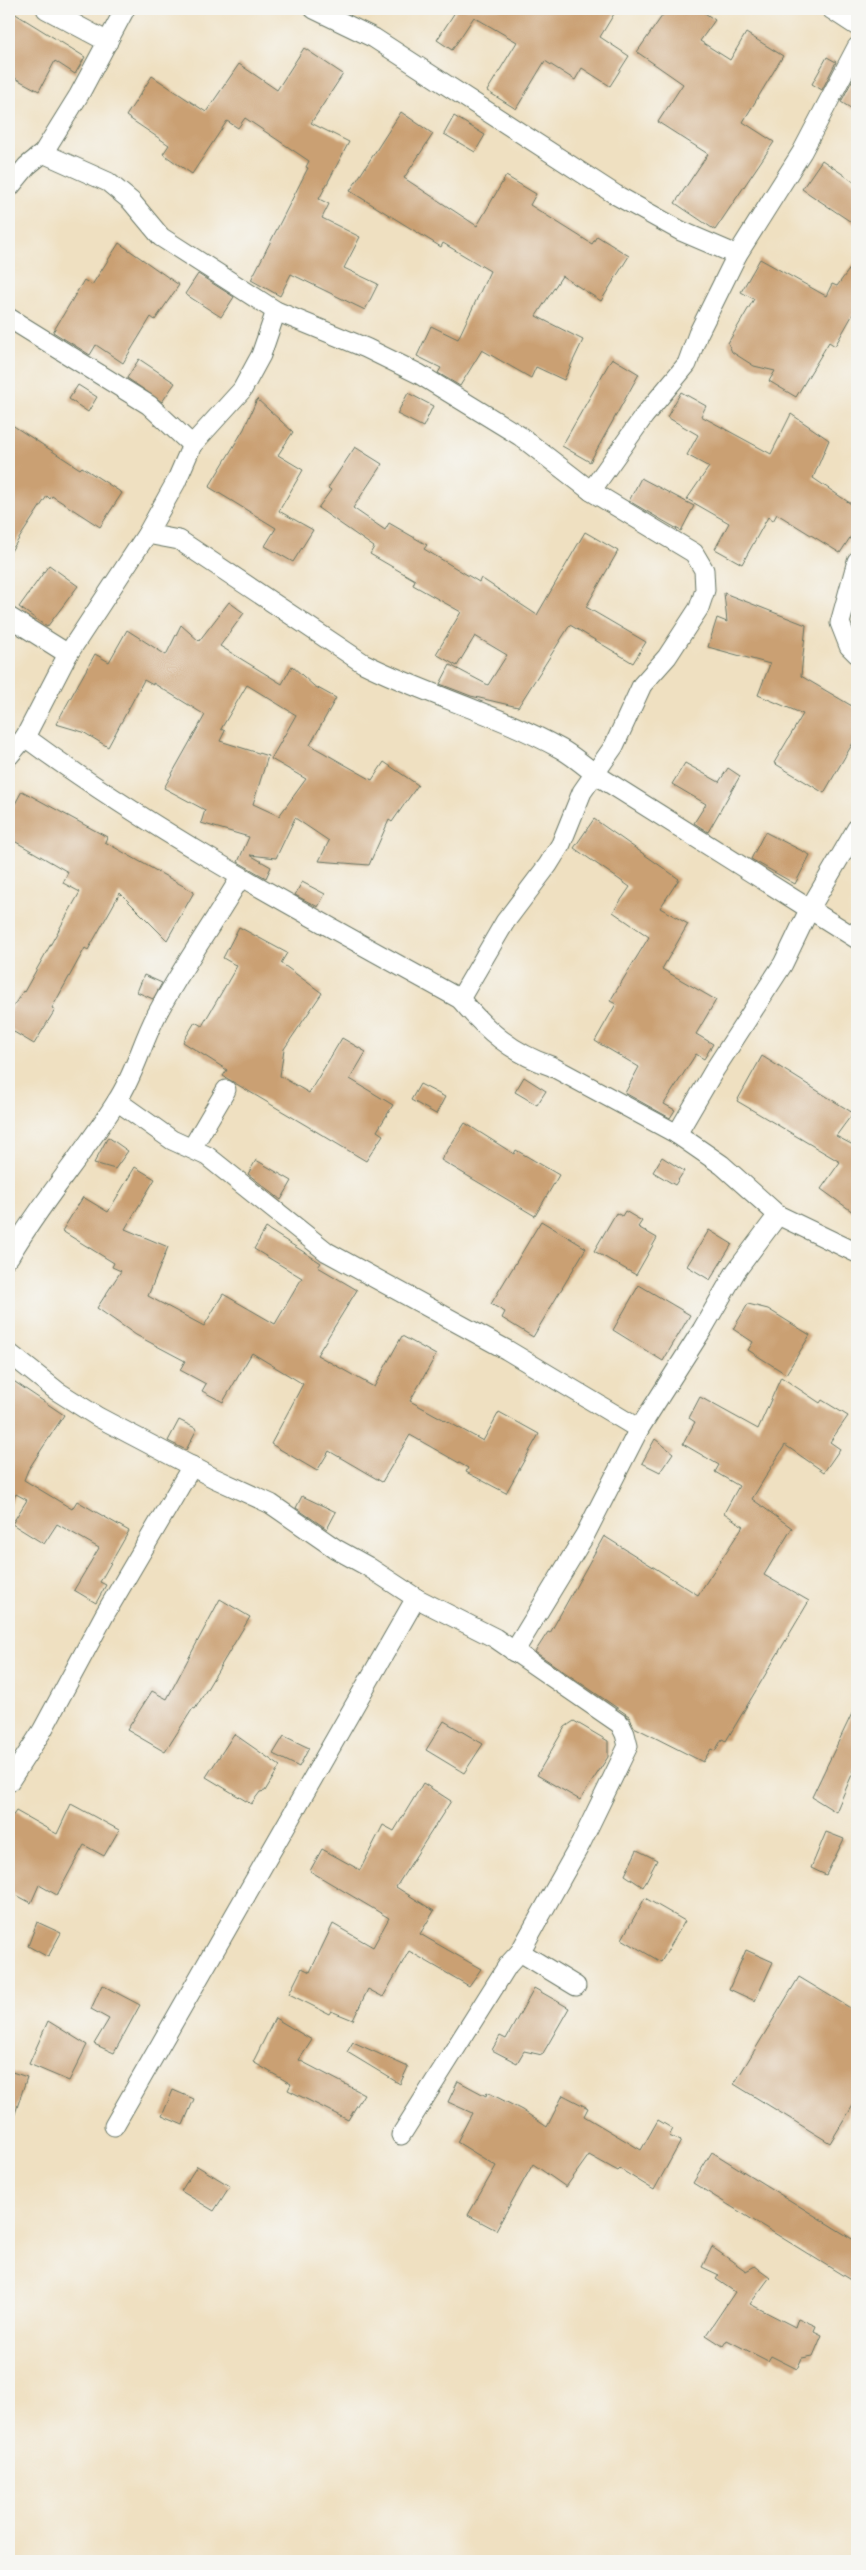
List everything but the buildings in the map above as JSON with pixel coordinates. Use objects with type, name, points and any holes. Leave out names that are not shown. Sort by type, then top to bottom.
[{"type":"street","points":[[46,9],[108,42]]},
{"type":"street","points":[[9,188],[27,166],[43,153],[108,42],[125,9]]},
{"type":"street","points":[[314,9],[374,38],[616,195],[681,231],[737,256]]},
{"type":"street","points":[[832,9],[857,26]]},
{"type":"street","points":[[591,492],[644,416],[687,364],[698,334],[737,256],[802,152],[857,47]]},
{"type":"street","points":[[43,153],[108,182],[131,201],[144,219],[161,237],[276,311],[366,348],[419,374],[520,436],[591,492],[694,553],[704,570],[705,590],[699,608],[672,649],[642,685],[614,746],[582,792],[561,844],[505,922],[460,999]]},
{"type":"street","points":[[9,756],[25,736],[68,654],[147,534],[176,482],[192,444],[242,390],[262,355],[276,311]]},
{"type":"street","points":[[9,318],[149,405],[192,444]]},
{"type":"street","points":[[147,534],[179,540],[363,663],[526,732],[562,750],[595,774],[857,939]]},
{"type":"street","points":[[857,561],[840,623],[849,646],[857,654]]},
{"type":"street","points":[[9,617],[68,654]]},
{"type":"street","points":[[25,736],[104,794],[240,878],[460,999],[487,1030],[510,1047],[531,1059],[551,1066],[678,1134],[722,1165],[778,1215],[857,1253]]},
{"type":"street","points":[[678,1134],[715,1069],[783,964],[810,910],[857,828]]},
{"type":"street","points":[[9,1257],[63,1175],[117,1102],[130,1081],[160,1009],[186,962],[240,878]]},
{"type":"street","points":[[192,1148],[226,1090]]},
{"type":"street","points":[[117,1102],[172,1140],[207,1156],[327,1252],[508,1350],[639,1428]]},
{"type":"street","points":[[514,1652],[585,1535],[639,1428],[702,1330],[736,1271],[778,1215]]},
{"type":"street","points":[[9,1353],[57,1391],[98,1418],[271,1504],[336,1549],[367,1566],[416,1598],[495,1638],[620,1724],[628,1746],[581,1843],[520,1952],[508,1965],[401,2135]]},
{"type":"street","points":[[9,1782],[42,1731],[105,1614],[192,1466]]},
{"type":"street","points":[[114,2126],[416,1598]]},
{"type":"street","points":[[520,1952],[576,1986]]}]
